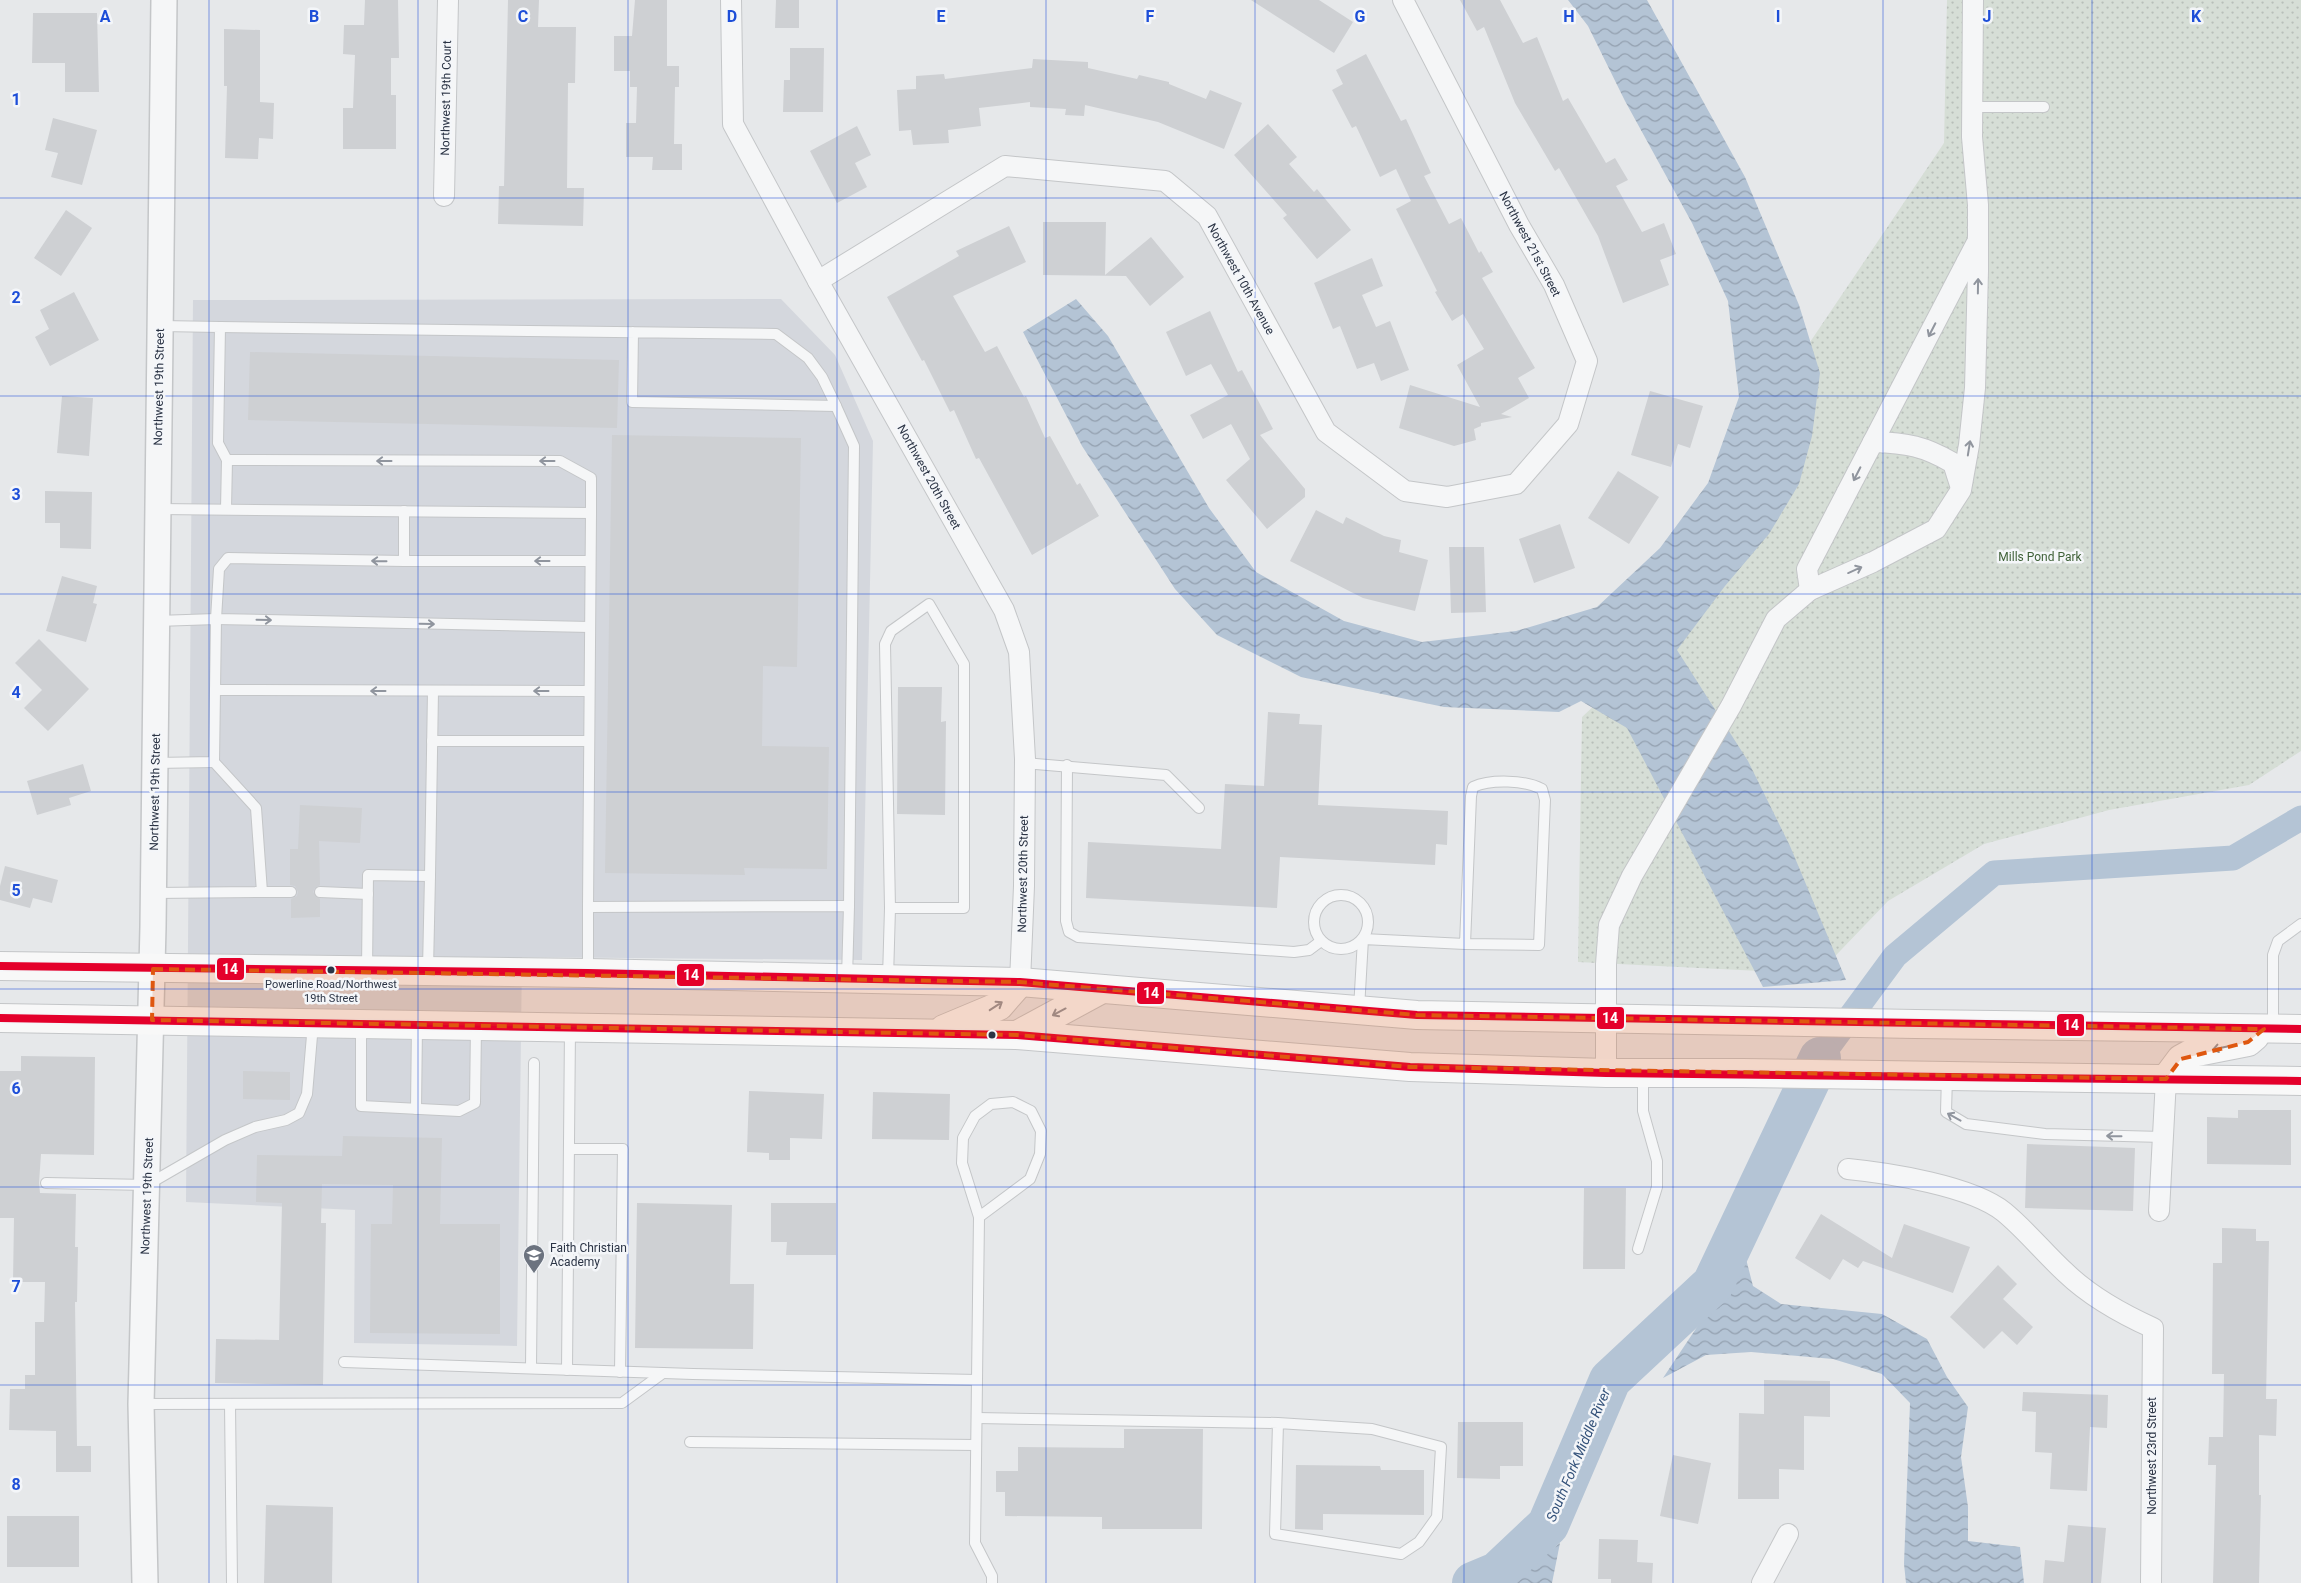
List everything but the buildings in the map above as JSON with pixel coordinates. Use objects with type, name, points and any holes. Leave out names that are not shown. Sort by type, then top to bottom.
[{"type":"main road","points":[[0,966],[588,973],[1020,982],[1417,1015],[2301,1029]]},
{"type":"main road","points":[[936,1033],[999,1006],[1020,982]]},
{"type":"main road","points":[[1017,1035],[1102,989]]},
{"type":"main road","points":[[0,1018],[1017,1035],[1410,1067],[1606,1073],[1742,1073],[2301,1081]]},
{"type":"main road","points":[[2166,1079],[2181,1059],[2186,1056],[2248,1042],[2268,1029]]},
{"type":"street","name":"Northwest 19th Street","points":[[145,1583],[141,1404],[153,969],[164,0]]},
{"type":"street","name":"Northwest 19th Court","points":[[444,196],[448,0]]},
{"type":"street","name":"Northwest 20th Street","points":[[731,0],[733,124],[818,281],[1004,610],[1019,652],[1024,763],[1024,886],[1020,982]]},
{"type":"street","name":"Northwest 21st Street","points":[[1403,0],[1519,225],[1554,286],[1587,361],[1568,424],[1516,484]]},
{"type":"street","points":[[1606,1073],[1609,925],[1632,876],[1731,706],[1776,619],[1810,590],[1873,562],[1936,529],[1961,490],[1970,445],[1975,388],[1978,240],[1972,107],[1973,0]]},
{"type":"street","name":"Northwest 10th Avenue","points":[[818,281],[1006,166],[1165,181],[1207,216],[1326,432],[1405,490],[1447,497],[1516,484]]},
{"type":"street","points":[[1810,590],[1808,569],[1978,240]]},
{"type":"street","points":[[1873,442],[1905,443],[1935,453],[1953,463],[1961,490]]},
{"type":"street","points":[[2158,1212],[2166,1079]]},
{"type":"street","name":"Northwest 23rd Street","points":[[1848,1169],[1884,1173],[1977,1196],[2004,1212],[2068,1275],[2118,1312],[2152,1328],[2151,1583]]},
{"type":"street","points":[[1762,1583],[1788,1534]]},
{"type":"lane","points":[[1972,107],[2044,108]]},
{"type":"lane","points":[[160,326],[776,334],[808,358],[822,377],[854,446],[847,979]]},
{"type":"lane","points":[[220,327],[218,443],[227,460],[226,509]]},
{"type":"lane","points":[[633,332],[632,402],[836,406]]},
{"type":"lane","points":[[227,460],[560,461],[591,478],[588,973]]},
{"type":"lane","points":[[158,509],[591,513]]},
{"type":"lane","points":[[404,511],[404,561]]},
{"type":"lane","points":[[262,892],[256,808],[214,762],[216,619],[219,569],[228,558],[404,561],[590,561]]},
{"type":"lane","points":[[888,979],[890,908],[885,644],[891,631],[928,604],[964,664],[964,908],[890,908]]},
{"type":"lane","points":[[157,621],[216,619],[590,627]]},
{"type":"lane","points":[[215,690],[589,691]]},
{"type":"lane","points":[[428,971],[433,691]]},
{"type":"lane","points":[[432,741],[589,741]]},
{"type":"lane","points":[[155,763],[214,762]]},
{"type":"lane","points":[[1024,763],[1166,775],[1199,808]]},
{"type":"lane","points":[[1067,766],[1066,922],[1069,932],[1078,937],[1294,952],[1309,950],[1321,941]]},
{"type":"lane","points":[[1359,1010],[1362,939],[1368,923],[1367,914],[1357,900],[1340,895],[1324,901],[1314,916],[1314,925],[1321,941],[1328,947],[1346,950],[1362,939],[1465,944],[1540,945],[1544,800],[1542,790],[1533,784],[1483,782],[1473,787],[1471,796],[1465,944]]},
{"type":"lane","points":[[367,971],[368,875],[430,876]]},
{"type":"lane","points":[[154,894],[290,892]]},
{"type":"lane","points":[[320,892],[368,894]]},
{"type":"lane","points":[[588,907],[849,906]]},
{"type":"lane","points":[[2268,1029],[2273,955],[2278,941],[2301,924]]},
{"type":"lane","points":[[46,1184],[147,1185],[225,1140],[255,1127],[286,1120],[299,1113],[307,1094],[313,1022]]},
{"type":"lane","points":[[361,1023],[361,1106],[459,1111],[475,1103],[476,1025]]},
{"type":"lane","points":[[416,1109],[417,1024]]},
{"type":"lane","points":[[567,1370],[570,1027]]},
{"type":"lane","points":[[531,1368],[534,1063]]},
{"type":"lane","points":[[1638,1249],[1657,1186],[1657,1161],[1643,1111],[1643,1073]]},
{"type":"lane","points":[[1947,1076],[1946,1112],[1966,1124],[2045,1134],[2163,1137]]},
{"type":"lane","points":[[979,1217],[1030,1179],[1040,1154],[1041,1131],[1031,1111],[1013,1102],[991,1104],[975,1116],[962,1138],[962,1163],[979,1217],[975,1543],[992,1576],[992,1583]]},
{"type":"lane","points":[[569,1149],[623,1149],[620,1372]]},
{"type":"lane","points":[[344,1362],[620,1372],[977,1380]]},
{"type":"lane","points":[[141,1404],[622,1403],[663,1373]]},
{"type":"lane","points":[[230,1404],[232,1583]]},
{"type":"lane","points":[[977,1418],[1278,1423],[1372,1430],[1441,1447],[1437,1517],[1419,1542],[1401,1554],[1275,1534],[1278,1423]]},
{"type":"lane","points":[[690,1442],[976,1445]]},
{"type":"highlighted area","points":[[153,969],[1020,982],[1417,1015],[2264,1029],[2248,1042],[2181,1059],[2166,1079],[1410,1067],[1017,1035],[152,1020]]},
{"type":"shaded area","points":[[781,299],[835,355],[873,441],[862,960],[522,957],[517,1346],[354,1343],[355,1210],[186,1202],[193,300]]},
{"type":"green space","name":"Mills Pond Park","points":[[1947,0],[2301,0],[2301,751],[2249,785],[2109,810],[1984,844],[1888,901],[1818,974],[1578,962],[1582,717],[1672,633],[1802,354],[1944,143]]},
{"type":"water","points":[[1568,0],[1647,0],[1745,177],[1799,305],[1820,373],[1812,436],[1799,484],[1769,534],[1725,586],[1677,650],[1748,761],[1790,846],[1846,980],[1763,987],[1627,728],[1581,701],[1559,712],[1444,707],[1301,677],[1217,635],[1175,589],[1082,446],[1023,332],[1076,299],[1108,336],[1209,508],[1256,572],[1344,621],[1422,642],[1516,631],[1597,607],[1660,548],[1708,483],[1739,397],[1728,301],[1692,223],[1625,101],[1588,26]]},
{"type":"water","points":[[1745,1255],[1753,1286],[1781,1304],[1882,1314],[1927,1339],[1947,1377],[1968,1407],[1961,1457],[1968,1507],[1968,1541],[2020,1547],[2024,1583],[1906,1583],[1904,1564],[1910,1403],[1882,1374],[1833,1359],[1751,1352],[1706,1355],[1663,1378]]},
{"type":"water","points":[[1560,1543],[1552,1583],[1508,1583]]},
{"type":"waterway","points":[[1820,1058],[1895,956],[1994,873],[2233,858],[2301,818]]},
{"type":"waterway","name":"South Fork Middle River","points":[[1473,1583],[1497,1573],[1548,1525],[1610,1380],[1713,1284],[1820,1058]]},
{"type":"transit line","name":"14","points":[[0,966],[588,973],[1020,982],[1417,1015],[2301,1029]]},
{"type":"transit line","name":"14","points":[[0,1018],[1017,1035],[1410,1067],[1606,1073],[2301,1081]]},
{"type":"place","name":"Powerline Road/Northwest 19th Street","points":[[331,970]]},
{"type":"place","name":"Faith Christian Academy","points":[[534,1274]]}]
